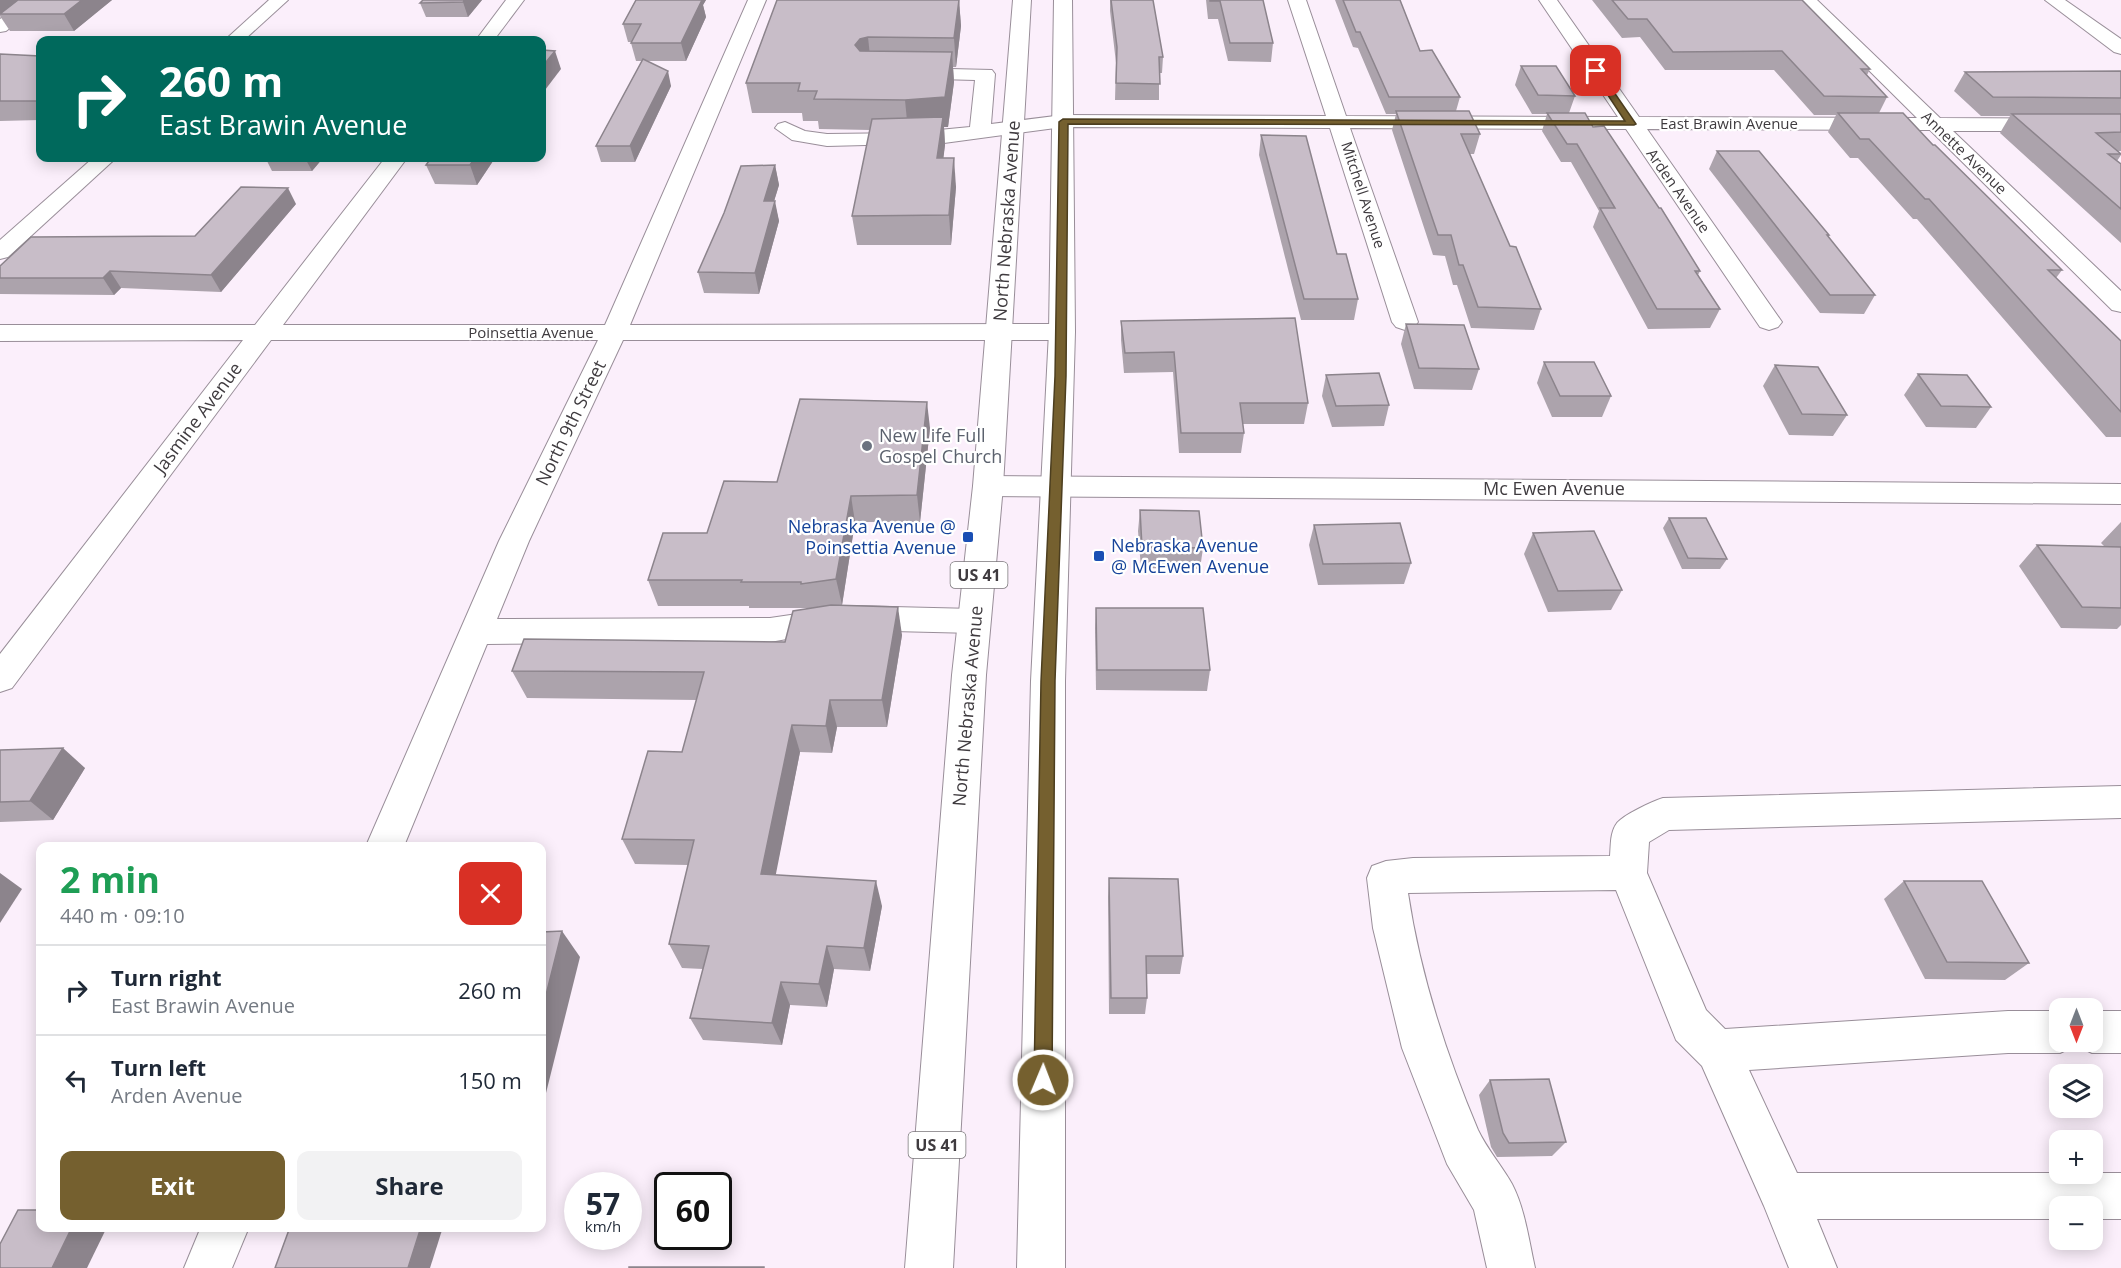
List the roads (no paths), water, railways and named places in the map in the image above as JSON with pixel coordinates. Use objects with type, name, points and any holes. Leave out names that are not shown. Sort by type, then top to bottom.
[{"type":"street","points":[[0,27],[38,0]]},
{"type":"street","points":[[238,36],[279,0]]},
{"type":"street","points":[[488,36],[515,0]]},
{"type":"street","name":"North 9th Street","points":[[387,842],[514,541],[614,333],[757,0]]},
{"type":"street","name":"North Nebraska Avenue","points":[[929,1268],[974,621],[988,486],[1000,332],[1022,0]]},
{"type":"street","points":[[1041,1268],[1048,681],[1062,332],[1063,0]]},
{"type":"street","name":"Mitchell Avenue","points":[[1297,0],[1405,322]]},
{"type":"street","name":"Arden Avenue","points":[[1548,0],[1769,322]]},
{"type":"street","name":"Annette Avenue","points":[[1807,0],[2121,305]]},
{"type":"street","points":[[2054,0],[2121,48]]},
{"type":"street","points":[[894,74],[1017,74]]},
{"type":"street","points":[[980,133],[985,74]]},
{"type":"street","name":"East Brawin Avenue","points":[[785,128],[799,136],[827,140],[908,140],[1063,122],[2121,125]]},
{"type":"street","points":[[0,252],[101,162]]},
{"type":"street","name":"Jasmine Avenue","points":[[0,679],[393,162]]},
{"type":"street","name":"Poinsettia Avenue","points":[[0,333],[1062,332]]},
{"type":"street","name":"Mc Ewen Avenue","points":[[988,486],[2121,494]]},
{"type":"street","points":[[475,632],[770,630],[852,618],[974,621]]},
{"type":"street","points":[[1813,1268],[1784,1196],[1716,1051],[1691,1025],[1628,873],[1631,834],[1663,814],[2121,802]]},
{"type":"street","points":[[1511,1268],[1496,1202],[1463,1148],[1424,1048],[1393,928],[1386,878],[1446,874],[1628,873]]},
{"type":"street","points":[[1716,1051],[2008,1032],[2049,1032]]},
{"type":"street","points":[[2103,1032],[2121,1032]]},
{"type":"street","points":[[1784,1196],[2121,1196]]},
{"type":"street","points":[[208,1268],[223,1232]]},
{"type":"place","name":"New Life Full Gospel Church","points":[[867,446]]},
{"type":"place","name":"Nebraska Avenue @ Poinsettia Avenue","points":[[968,537]]},
{"type":"place","name":"Nebraska Avenue @ McEwen Avenue","points":[[1099,556]]}]
